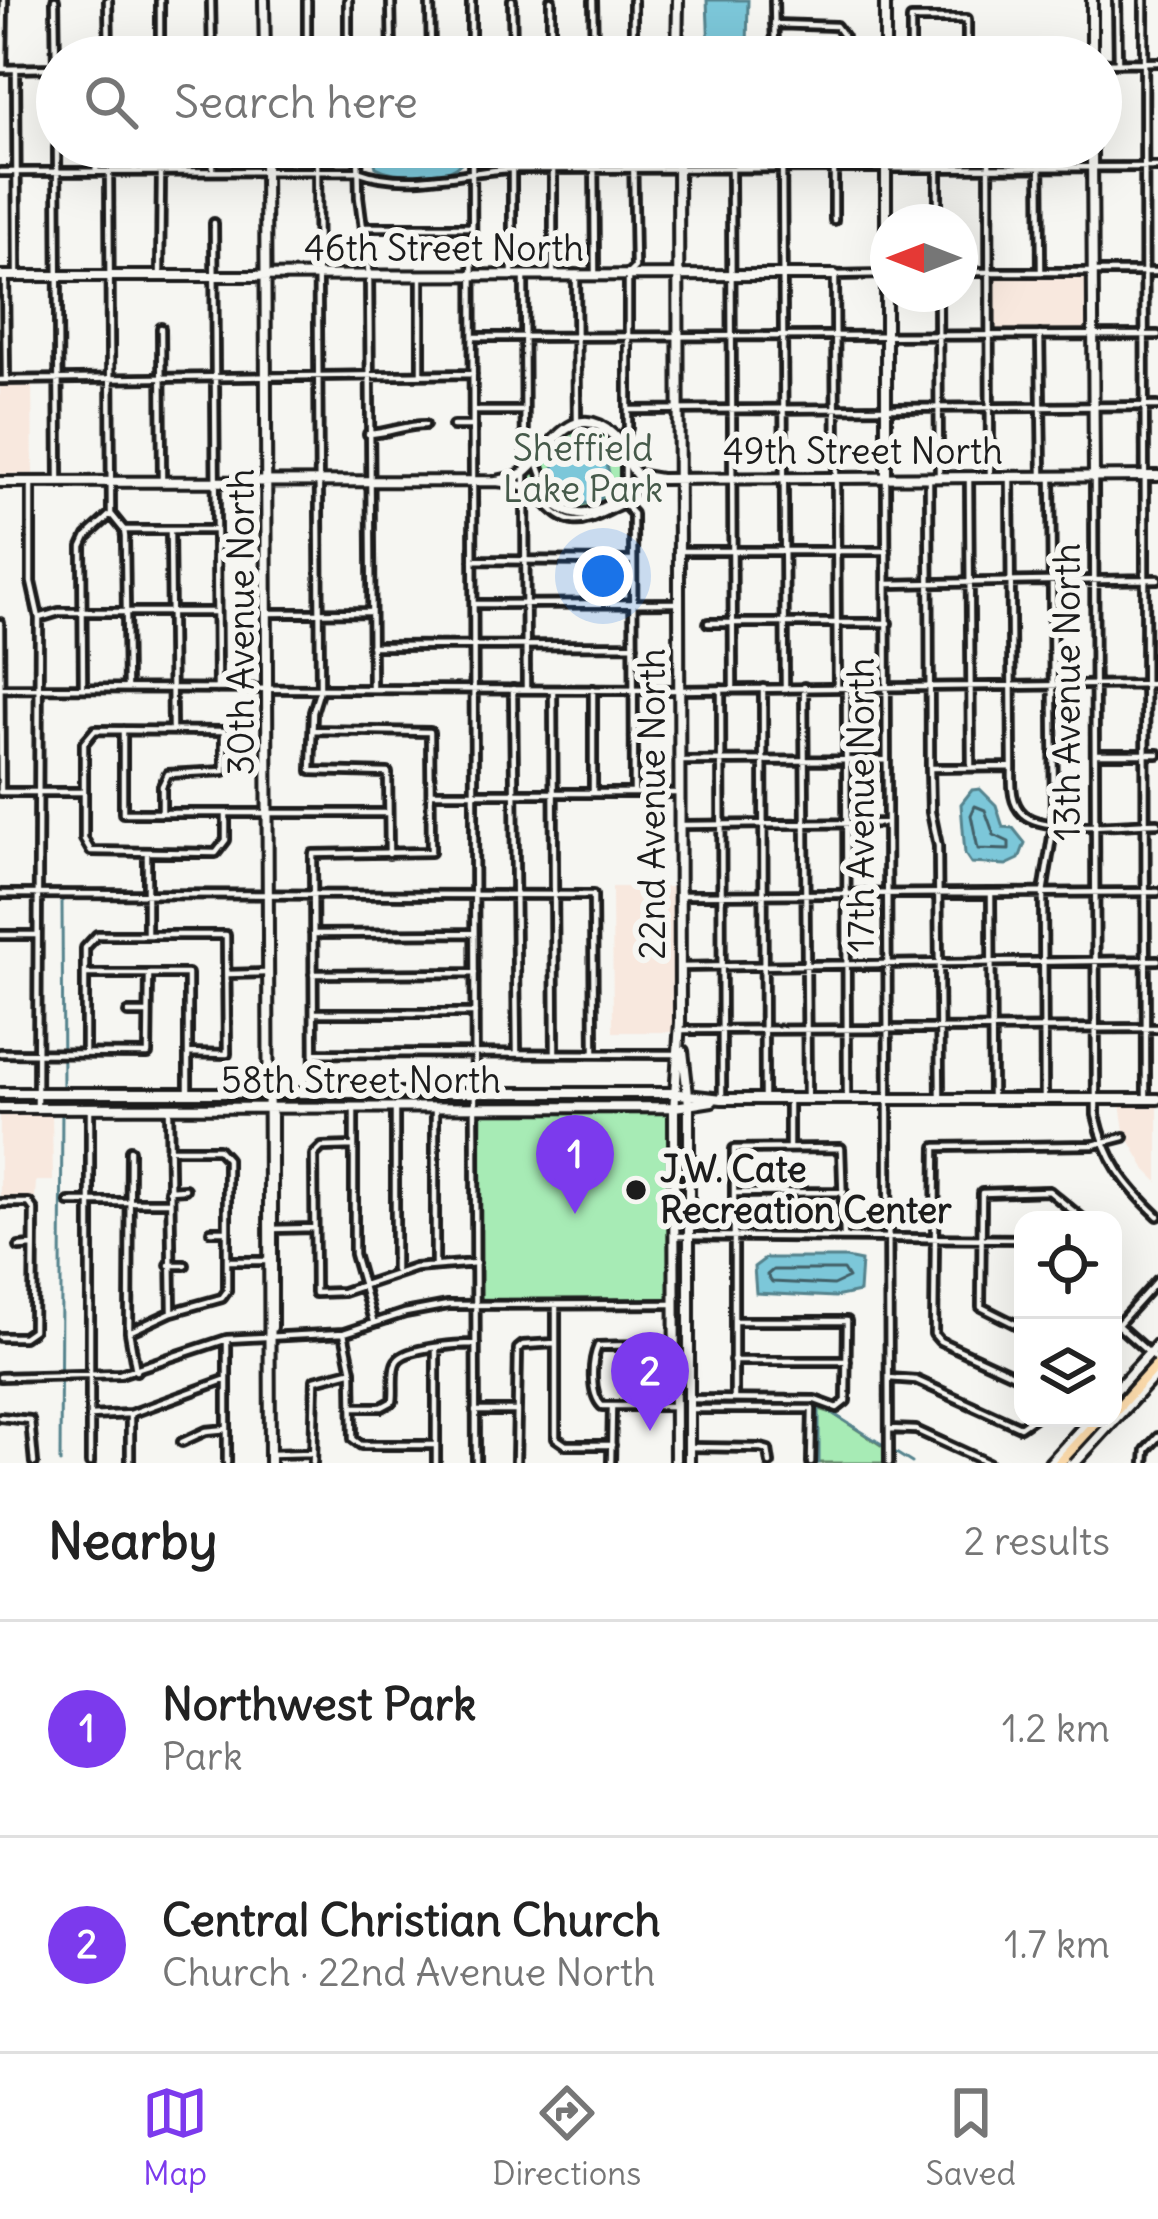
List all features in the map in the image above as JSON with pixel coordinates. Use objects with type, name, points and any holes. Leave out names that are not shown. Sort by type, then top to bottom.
[{"type":"main road","points":[[1122,1398],[1156,1358]]},
{"type":"main road","points":[[1068,1463],[1098,1427]]},
{"type":"street","points":[[4,0],[2,68],[36,69]]},
{"type":"street","points":[[55,0],[56,36]]},
{"type":"street","points":[[108,0],[109,36]]},
{"type":"street","points":[[160,0],[160,36]]},
{"type":"street","points":[[212,0],[212,36]]},
{"type":"street","points":[[264,0],[265,36]]},
{"type":"street","points":[[307,0],[307,36]]},
{"type":"street","points":[[348,0],[348,36]]},
{"type":"street","points":[[391,0],[392,36]]},
{"type":"street","points":[[430,0],[431,36]]},
{"type":"street","points":[[471,0],[471,36]]},
{"type":"street","points":[[512,0],[513,36]]},
{"type":"street","points":[[551,0],[551,36]]},
{"type":"street","points":[[593,0],[594,36]]},
{"type":"street","points":[[633,0],[633,36]]},
{"type":"street","points":[[677,36],[678,0]]},
{"type":"street","points":[[774,0],[774,36]]},
{"type":"street","points":[[885,0],[885,36]]},
{"type":"street","points":[[1091,36],[1092,0]]},
{"type":"street","points":[[1118,0],[1118,36]]},
{"type":"street","points":[[1144,0],[1147,1099]]},
{"type":"street","points":[[910,36],[910,19],[967,19],[967,36]]},
{"type":"street","points":[[774,24],[836,26],[843,36]]},
{"type":"street","points":[[1122,63],[1158,62]]},
{"type":"street","points":[[16,69],[17,276]]},
{"type":"street","points":[[1122,167],[1158,167]]},
{"type":"street","name":"30th Avenue North","points":[[265,168],[270,1459]]},
{"type":"street","points":[[317,168],[320,689],[311,730],[311,772],[388,773],[389,854]]},
{"type":"street","points":[[357,168],[369,275],[372,689]]},
{"type":"street","points":[[0,172],[357,171],[382,179],[442,179],[472,171],[512,169],[989,168],[991,477]]},
{"type":"street","points":[[1040,168],[1041,272]]},
{"type":"street","name":"13th Avenue North","points":[[1093,168],[1095,1099],[1103,1144],[1119,1174],[1158,1216]]},
{"type":"street","points":[[512,169],[512,274]]},
{"type":"street","points":[[553,169],[553,274]]},
{"type":"street","points":[[595,169],[595,274]]},
{"type":"street","points":[[620,443],[628,428],[634,169]]},
{"type":"street","name":"22nd Avenue North","points":[[675,1463],[674,1107],[680,1030],[678,169]]},
{"type":"street","points":[[783,169],[785,688]]},
{"type":"street","name":"17th Avenue North","points":[[886,169],[886,204]]},
{"type":"street","points":[[938,169],[938,204]]},
{"type":"street","points":[[731,170],[734,689]]},
{"type":"street","points":[[834,170],[834,220]]},
{"type":"street","points":[[57,171],[58,482]]},
{"type":"street","points":[[472,171],[476,1463]]},
{"type":"street","points":[[109,172],[111,514],[124,530],[127,688]]},
{"type":"street","points":[[160,173],[160,276]]},
{"type":"street","points":[[214,223],[217,688]]},
{"type":"street","points":[[365,227],[472,227]]},
{"type":"street","points":[[978,272],[1158,272]]},
{"type":"street","points":[[524,274],[526,689]]},
{"type":"street","points":[[576,274],[577,425]]},
{"type":"street","name":"46th Street North","points":[[3,276],[870,274]]},
{"type":"street","points":[[421,275],[421,374]]},
{"type":"street","points":[[835,275],[837,687]]},
{"type":"street","points":[[3,276],[3,380],[473,374]]},
{"type":"street","name":"17th Avenue North","points":[[886,312],[889,1463]]},
{"type":"street","points":[[938,312],[929,769],[940,894],[940,1100]]},
{"type":"street","points":[[161,328],[162,482]]},
{"type":"street","points":[[1040,335],[1052,581],[1054,824],[1042,893],[1044,1099]]},
{"type":"street","points":[[472,338],[1158,335]]},
{"type":"street","points":[[628,410],[1158,406]]},
{"type":"street","points":[[473,411],[524,411]]},
{"type":"street","points":[[368,434],[425,424]]},
{"type":"street","points":[[496,481],[525,472],[552,439],[577,425],[600,427],[620,443],[637,476],[660,479]]},
{"type":"street","points":[[454,426],[472,426]]},
{"type":"street","points":[[625,457],[622,498],[632,512],[634,793]]},
{"type":"street","points":[[537,458],[551,499]]},
{"type":"street","name":"49th Street North","points":[[660,479],[1158,476]]},
{"type":"street","points":[[1010,477],[1014,799],[1021,812],[1037,822],[1158,823]]},
{"type":"street","points":[[969,478],[971,767]]},
{"type":"street","points":[[0,482],[496,481],[525,487],[580,514],[596,511],[660,479]]},
{"type":"street","points":[[31,482],[31,582],[39,618],[40,689],[37,1107]]},
{"type":"street","points":[[539,493],[554,512],[573,521],[596,519],[622,498]]},
{"type":"street","points":[[83,688],[82,547],[86,536],[111,514]]},
{"type":"street","points":[[124,530],[214,530]]},
{"type":"street","points":[[170,530],[172,730]]},
{"type":"street","points":[[679,550],[887,551]]},
{"type":"street","points":[[473,560],[633,561]]},
{"type":"street","points":[[887,584],[1158,579]]},
{"type":"street","points":[[474,604],[678,603]]},
{"type":"street","points":[[39,618],[59,612],[216,612]]},
{"type":"street","points":[[267,613],[370,612]]},
{"type":"street","points":[[707,622],[887,622]]},
{"type":"street","points":[[0,623],[0,792],[84,792]]},
{"type":"street","points":[[371,646],[634,645]]},
{"type":"street","points":[[0,688],[679,690],[1158,684]]},
{"type":"street","points":[[804,687],[807,1100]]},
{"type":"street","points":[[846,687],[847,1100]]},
{"type":"street","points":[[592,688],[593,791]]},
{"type":"street","points":[[763,688],[764,1100]]},
{"type":"street","points":[[513,689],[517,1053]]},
{"type":"street","points":[[721,689],[722,1099]]},
{"type":"street","points":[[553,690],[555,1053]]},
{"type":"street","points":[[162,812],[164,778],[175,771],[224,771],[224,731],[95,730],[88,735],[84,743],[86,847],[98,853],[220,850],[226,840],[226,813]]},
{"type":"street","points":[[123,730],[123,812],[388,813]]},
{"type":"street","points":[[311,730],[430,732],[431,793],[431,852],[313,854],[314,1093]]},
{"type":"street","points":[[1095,754],[1158,754]]},
{"type":"street","points":[[679,761],[887,760]]},
{"type":"street","points":[[929,769],[1012,767]]},
{"type":"street","points":[[431,793],[679,793]]},
{"type":"street","points":[[680,825],[887,823]]},
{"type":"street","points":[[147,853],[147,934]]},
{"type":"street","points":[[679,895],[1158,892]]},
{"type":"street","points":[[991,893],[992,1099]]},
{"type":"street","points":[[0,894],[593,895],[594,1054]]},
{"type":"street","points":[[313,934],[474,933]]},
{"type":"street","points":[[0,935],[37,935]]},
{"type":"street","points":[[85,1053],[85,948],[89,940],[97,935],[226,935],[227,1054],[188,1053]]},
{"type":"street","points":[[680,967],[1158,960]]},
{"type":"street","points":[[227,974],[270,973]]},
{"type":"street","points":[[314,974],[475,973]]},
{"type":"street","points":[[85,974],[188,974],[188,1092]]},
{"type":"street","points":[[0,1053],[148,1054],[148,974]]},
{"type":"street","points":[[314,1013],[475,1012]]},
{"type":"street","points":[[128,1013],[148,1013]]},
{"type":"street","points":[[680,1030],[1158,1028]]},
{"type":"street","name":"22nd Avenue North","points":[[680,1030],[689,1100],[689,1463]]},
{"type":"street","points":[[314,1052],[679,1054]]},
{"type":"street","name":"58th Street North","points":[[0,1093],[188,1092],[355,1108],[674,1107],[689,1100],[722,1099],[1158,1099]]},
{"type":"street","name":"58th Street North","points":[[0,1108],[169,1108],[314,1093],[676,1094],[689,1100]]},
{"type":"street","points":[[789,1100],[789,1147]]},
{"type":"street","points":[[90,1107],[90,1463]]},
{"type":"street","points":[[169,1108],[172,1312]]},
{"type":"street","points":[[355,1108],[354,1254],[374,1323]]},
{"type":"street","points":[[394,1272],[395,1108]]},
{"type":"street","points":[[435,1108],[435,1265]]},
{"type":"street","points":[[1014,1374],[936,1338],[936,1147],[1103,1144],[1124,1137]]},
{"type":"street","points":[[354,1146],[317,1150],[316,1293],[363,1286],[394,1272],[476,1263]]},
{"type":"street","points":[[734,1399],[734,1149],[841,1148],[844,1237]]},
{"type":"street","points":[[129,1332],[172,1312],[222,1298],[227,1291],[227,1160],[218,1149],[169,1149]]},
{"type":"street","points":[[130,1150],[129,1332],[136,1371]]},
{"type":"street","points":[[169,1190],[185,1190]]},
{"type":"street","points":[[1014,1324],[981,1307],[979,1198],[986,1191],[1049,1191],[1073,1211]]},
{"type":"street","points":[[733,1192],[844,1192]]},
{"type":"street","points":[[69,1202],[168,1202]]},
{"type":"street","points":[[0,1203],[32,1204],[34,1246],[30,1334],[0,1337]]},
{"type":"street","points":[[271,1228],[314,1228]]},
{"type":"street","points":[[212,1231],[227,1231]]},
{"type":"street","points":[[674,1236],[1014,1239]]},
{"type":"street","points":[[19,1246],[34,1246]]},
{"type":"street","points":[[227,1261],[271,1261]]},
{"type":"street","points":[[169,1265],[185,1265]]},
{"type":"street","points":[[1120,1319],[1158,1280]]},
{"type":"street","points":[[19,1294],[33,1294]]},
{"type":"street","points":[[556,1304],[559,1443],[611,1445]]},
{"type":"street","points":[[0,1377],[136,1371],[189,1348],[227,1339],[344,1333],[420,1310],[476,1305],[689,1304]]},
{"type":"street","points":[[674,1345],[598,1346],[594,1353],[596,1402],[674,1406],[734,1399],[815,1400],[833,1408],[843,1406],[848,1398],[847,1321],[733,1322]]},
{"type":"street","points":[[1122,1331],[1156,1358]]},
{"type":"street","points":[[344,1333],[352,1371],[352,1433],[361,1445],[436,1445]]},
{"type":"street","points":[[227,1339],[227,1463]]},
{"type":"street","points":[[516,1463],[516,1355],[528,1344],[555,1343]]},
{"type":"street","points":[[352,1407],[382,1407],[393,1401],[398,1359],[436,1347],[476,1344]]},
{"type":"street","points":[[634,1344],[634,1364]]},
{"type":"street","points":[[1122,1386],[1156,1358],[1158,1344]]},
{"type":"street","points":[[436,1347],[436,1463]]},
{"type":"street","points":[[733,1361],[847,1361]]},
{"type":"street","points":[[313,1463],[315,1380],[352,1371]]},
{"type":"street","points":[[1068,1463],[1158,1372]]},
{"type":"street","points":[[889,1378],[916,1380],[1014,1423]]},
{"type":"street","points":[[90,1416],[130,1414],[227,1379]]},
{"type":"street","points":[[689,1404],[812,1409],[811,1463]]},
{"type":"street","points":[[611,1463],[612,1406]]},
{"type":"street","points":[[476,1411],[515,1411]]},
{"type":"street","points":[[130,1414],[130,1463]]},
{"type":"street","points":[[0,1417],[25,1418],[33,1425],[34,1463]]},
{"type":"street","points":[[1050,1463],[1083,1427]]},
{"type":"street","points":[[182,1442],[227,1429]]},
{"type":"street","points":[[889,1429],[916,1430],[988,1463]]},
{"type":"street","points":[[1145,1463],[1146,1450],[1158,1437]]},
{"type":"street","points":[[689,1447],[761,1448],[769,1450],[770,1463]]},
{"type":"street","points":[[270,1459],[313,1453]]},
{"type":"shaded area","points":[[994,276],[1088,276],[1089,330],[995,330]]},
{"type":"shaded area","points":[[0,381],[32,381],[33,476],[0,476]]},
{"type":"shaded area","points":[[612,887],[674,887],[674,1032],[613,1032]]},
{"type":"shaded area","points":[[1120,1103],[1158,1103],[1158,1182],[1124,1131]]},
{"type":"shaded area","points":[[0,1111],[52,1111],[53,1181],[36,1181],[35,1198],[0,1198]]},
{"type":"green space","name":"Sheffield Lake Park","points":[[585,428],[612,441],[622,467],[623,488],[584,509],[528,485],[534,465],[548,448]]},
{"type":"green space","points":[[481,1112],[671,1112],[670,1300],[479,1300]]},
{"type":"green space","points":[[813,1407],[832,1413],[887,1449],[887,1463],[813,1463]]},
{"type":"water","points":[[707,0],[748,0],[747,36],[708,36]]},
{"type":"water","points":[[379,168],[454,168],[432,174]]},
{"type":"water","points":[[584,442],[605,452],[610,480],[600,500],[574,506],[555,493],[550,473],[560,456]]},
{"type":"water","points":[[980,789],[996,805],[1003,827],[1013,828],[1025,843],[1019,859],[1006,865],[971,863],[965,854],[961,804],[972,790]]},
{"type":"water","points":[[766,1258],[861,1261],[859,1292],[835,1297],[756,1293],[754,1267]]},
{"type":"waterway","points":[[62,900],[63,1090]]},
{"type":"waterway","points":[[62,1100],[666,1100]]},
{"type":"waterway","points":[[60,1463],[62,1100]]},
{"type":"waterway","points":[[681,1115],[682,1230]]},
{"type":"waterway","points":[[682,1247],[682,1295]]},
{"type":"waterway","points":[[682,1314],[682,1399]]},
{"type":"waterway","points":[[698,1404],[819,1405],[912,1463]]},
{"type":"waterway","points":[[819,1407],[819,1463]]},
{"type":"waterway","points":[[682,1412],[682,1463]]},
{"type":"place","name":"J.W. Cate Recreation Center","points":[[636,1190]]},
{"type":"place","name":"Northwest Park","points":[[575,1214]]},
{"type":"place","name":"Central Christian Church","points":[[650,1431]]}]
